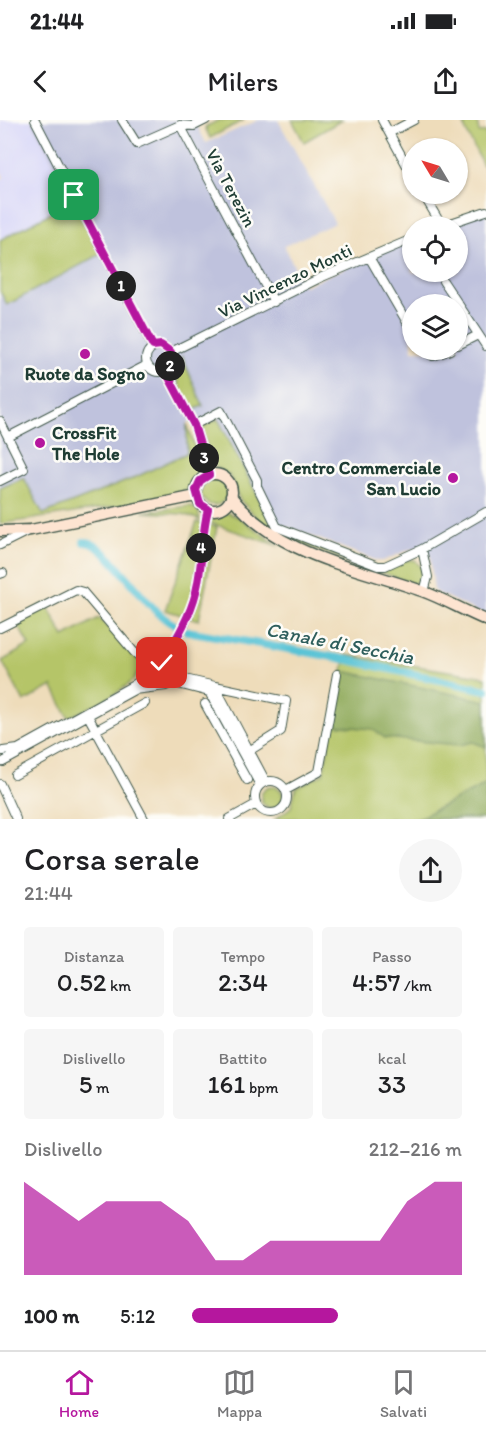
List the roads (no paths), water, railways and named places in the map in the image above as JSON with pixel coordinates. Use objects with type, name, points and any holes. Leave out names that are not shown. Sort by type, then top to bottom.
[{"type":"main road","points":[[255,524],[231,496],[230,486],[224,478],[209,475],[200,481],[196,496],[200,504],[208,509],[222,508],[255,524],[279,540],[424,592],[486,620]]},
{"type":"main road","points":[[0,531],[31,530],[196,496]]},
{"type":"main road","points":[[222,508],[231,496]]},
{"type":"street","points":[[35,120],[153,346]]},
{"type":"street","points":[[122,120],[137,144],[180,124],[194,126],[206,120]]},
{"type":"street","points":[[382,120],[402,157]]},
{"type":"street","points":[[389,133],[414,120]]},
{"type":"street","name":"Via Terezin","points":[[180,124],[274,302]]},
{"type":"street","points":[[468,217],[486,211]]},
{"type":"street","name":"Via Vincenzo Monti","points":[[171,352],[322,277],[402,243]]},
{"type":"street","points":[[369,257],[402,314]]},
{"type":"street","points":[[444,282],[486,346]]},
{"type":"street","points":[[468,340],[478,335]]},
{"type":"street","points":[[161,345],[171,352],[171,364],[165,370],[157,372],[147,365],[146,357],[153,346],[161,345]]},
{"type":"street","points":[[8,437],[147,365]]},
{"type":"street","points":[[165,370],[194,425],[209,475]]},
{"type":"street","points":[[194,425],[221,411],[257,480],[257,486],[277,527],[378,566],[385,566],[422,549],[486,512]]},
{"type":"street","points":[[0,421],[24,469],[0,481]]},
{"type":"street","points":[[150,666],[162,663],[179,634],[196,593],[208,509]]},
{"type":"street","points":[[0,545],[31,530]]},
{"type":"street","points":[[422,549],[428,577],[424,592]]},
{"type":"street","points":[[0,628],[75,590],[83,592],[134,652],[150,666]]},
{"type":"street","points":[[162,663],[170,668],[171,679]]},
{"type":"street","points":[[150,666],[145,677],[87,714],[1,763],[1,748],[18,749],[87,714],[134,690],[162,688],[171,679]]},
{"type":"street","points":[[286,790],[319,772],[337,674]]},
{"type":"street","points":[[145,677],[151,687]]},
{"type":"street","points":[[171,679],[286,701],[280,731],[249,751]]},
{"type":"street","points":[[171,679],[209,692],[263,783]]},
{"type":"street","points":[[215,686],[263,783]]},
{"type":"street","points":[[15,775],[146,703]]},
{"type":"street","points":[[205,704],[247,780]]},
{"type":"street","points":[[87,714],[144,819]]},
{"type":"street","points":[[231,751],[240,746]]},
{"type":"street","points":[[276,781],[286,790],[287,800],[278,812],[263,812],[256,804],[255,794],[263,783],[276,781]]},
{"type":"street","points":[[0,784],[16,819]]},
{"type":"street","points":[[229,819],[256,804]]},
{"type":"waterway","name":"Canale di Secchia","points":[[84,542],[93,544],[104,552],[151,606],[173,624]]},
{"type":"waterway","name":"Canale di Secchia","points":[[187,631],[339,658],[486,690]]},
{"type":"place","name":"Ruote da Sogno","points":[[85,354]]},
{"type":"place","name":"CrossFit The Hole","points":[[40,443]]},
{"type":"place","name":"Centro Commerciale San Lucio","points":[[453,478]]}]
